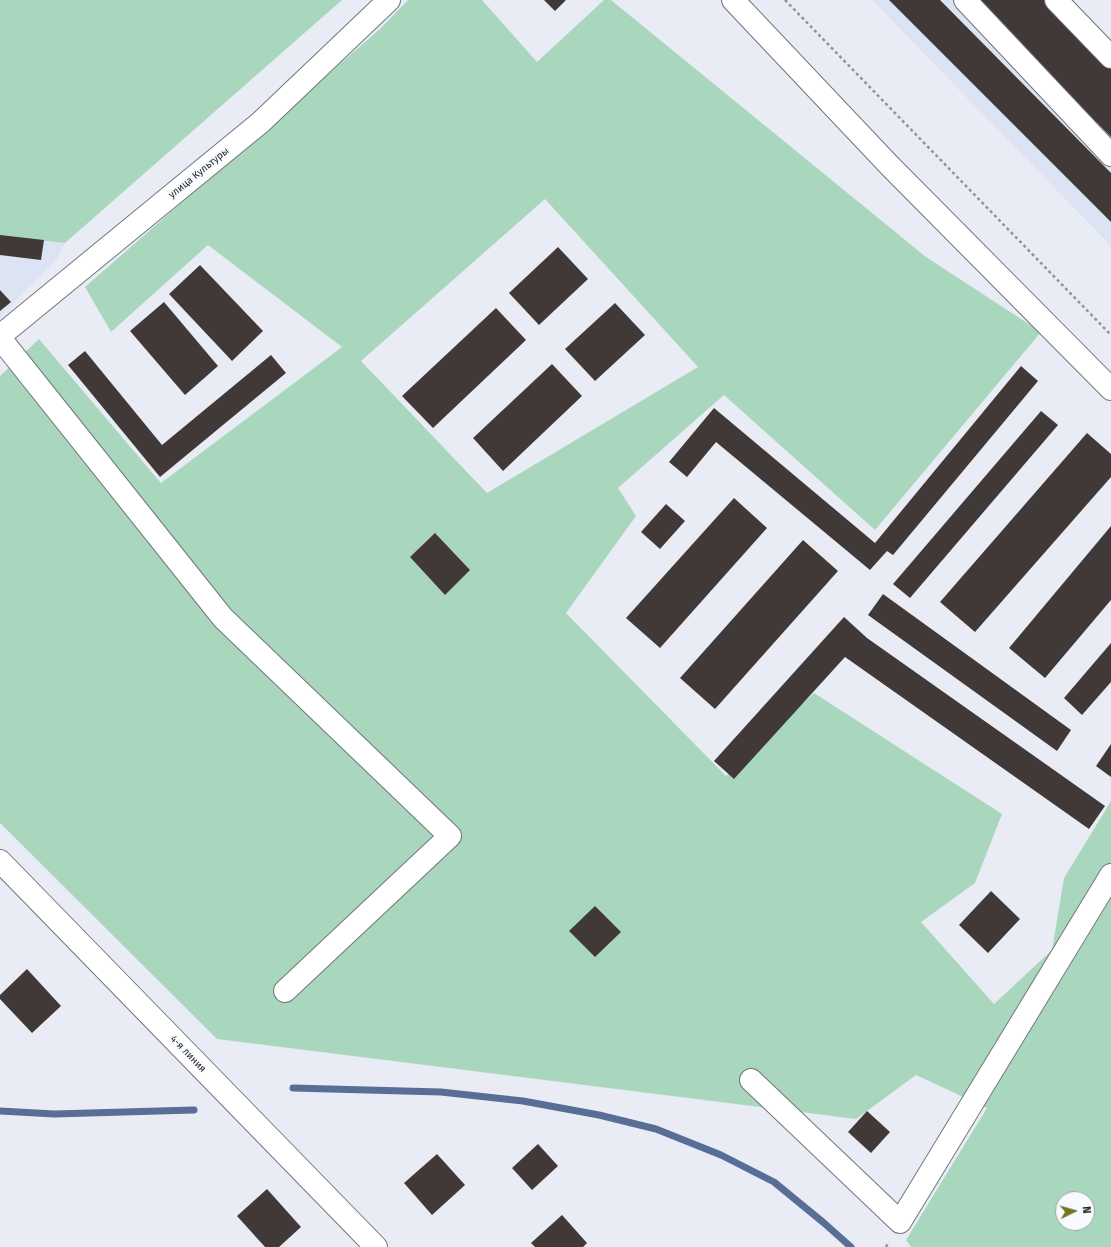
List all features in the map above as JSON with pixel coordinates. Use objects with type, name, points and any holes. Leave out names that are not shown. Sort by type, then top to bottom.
[{"type":"street","name":"улица Культуры","points":[[0,337],[261,122],[389,0]]},
{"type":"street","points":[[732,0],[889,165],[1111,389]]},
{"type":"street","points":[[965,0],[1111,155]]},
{"type":"street","points":[[1056,0],[1111,57]]},
{"type":"street","points":[[0,337],[223,618],[450,836],[285,991]]},
{"type":"street","name":"4-я линия","points":[[0,861],[376,1247]]},
{"type":"street","points":[[751,1080],[900,1222],[1111,875]]},
{"type":"path","points":[[786,0],[1111,335]]},
{"type":"shaded area","points":[[872,0],[1073,0],[1111,39],[1111,246]]},
{"type":"shaded area","points":[[0,236],[65,243],[57,259],[0,317]]},
{"type":"green space","points":[[0,0],[342,0],[65,243],[0,236]]},
{"type":"green space","points":[[408,0],[482,0],[537,62],[604,0],[611,0],[926,257],[1041,332],[875,530],[724,395],[618,488],[636,516],[566,613],[726,776],[814,693],[1002,814],[975,883],[921,922],[994,1004],[1052,950],[1064,878],[1111,801],[1111,1247],[911,1247],[906,1240],[987,1108],[916,1075],[856,1119],[217,1039],[0,823],[0,376],[39,339],[161,483],[342,347],[208,245],[111,332],[85,287],[381,28]],"holes":[[[545,199],[698,367],[487,493],[361,361]]]},
{"type":"building","points":[[544,0],[566,0],[555,11]]},
{"type":"building","points":[[889,0],[940,0],[1111,173],[1111,222]]},
{"type":"building","points":[[975,0],[1044,0],[1111,68],[1111,137]]},
{"type":"building","points":[[0,235],[44,240],[41,260],[0,255]]},
{"type":"building","points":[[558,247],[588,279],[539,325],[509,293]]},
{"type":"building","points":[[200,265],[263,331],[232,361],[169,294]]},
{"type":"building","points":[[0,290],[11,302],[0,311]]},
{"type":"building","points":[[164,302],[218,366],[185,395],[130,331]]},
{"type":"building","points":[[615,303],[645,335],[595,381],[565,349]]},
{"type":"building","points":[[496,308],[526,340],[433,428],[402,396]]},
{"type":"building","points":[[85,351],[162,445],[271,355],[286,373],[160,477],[68,365]]},
{"type":"building","points":[[552,364],[582,396],[503,471],[473,438]]},
{"type":"building","points":[[1021,366],[1038,381],[893,555],[887,551],[870,570],[716,442],[687,477],[669,462],[714,408],[875,543]]},
{"type":"building","points":[[1041,411],[1058,425],[910,598],[893,584]]},
{"type":"building","points":[[1087,433],[1111,454],[1111,477],[975,632],[940,602]]},
{"type":"building","points":[[734,498],[767,528],[660,648],[626,618]]},
{"type":"building","points":[[666,504],[685,521],[660,549],[641,532]]},
{"type":"building","points":[[1111,526],[1111,600],[1045,678],[1009,648]]},
{"type":"building","points":[[435,533],[470,570],[445,595],[410,557]]},
{"type":"building","points":[[803,540],[838,571],[715,709],[680,678]]},
{"type":"building","points":[[883,594],[1071,730],[1057,751],[868,615]]},
{"type":"building","points":[[844,617],[867,638],[1105,806],[1089,829],[845,657],[734,779],[714,761]]},
{"type":"building","points":[[1111,643],[1111,682],[1082,715],[1064,698]]},
{"type":"building","points":[[1111,744],[1111,777],[1096,766]]},
{"type":"building","points":[[991,891],[1020,919],[988,953],[959,925]]},
{"type":"building","points":[[595,906],[621,932],[595,957],[569,931]]},
{"type":"building","points":[[27,969],[61,1006],[32,1033],[0,999],[0,995]]},
{"type":"building","points":[[867,1111],[890,1132],[871,1153],[848,1132]]},
{"type":"building","points":[[538,1144],[558,1166],[532,1190],[512,1168]]},
{"type":"building","points":[[437,1154],[465,1185],[432,1215],[404,1183]]},
{"type":"building","points":[[267,1189],[301,1227],[279,1247],[265,1247],[237,1216]]},
{"type":"building","points":[[562,1215],[587,1243],[583,1247],[535,1247],[531,1243]]},
{"type":"waterway","points":[[293,1088],[441,1092],[523,1101],[599,1115],[656,1129],[721,1155],[774,1182],[851,1247]]},
{"type":"waterway","points":[[0,1111],[54,1114],[194,1110]]}]
